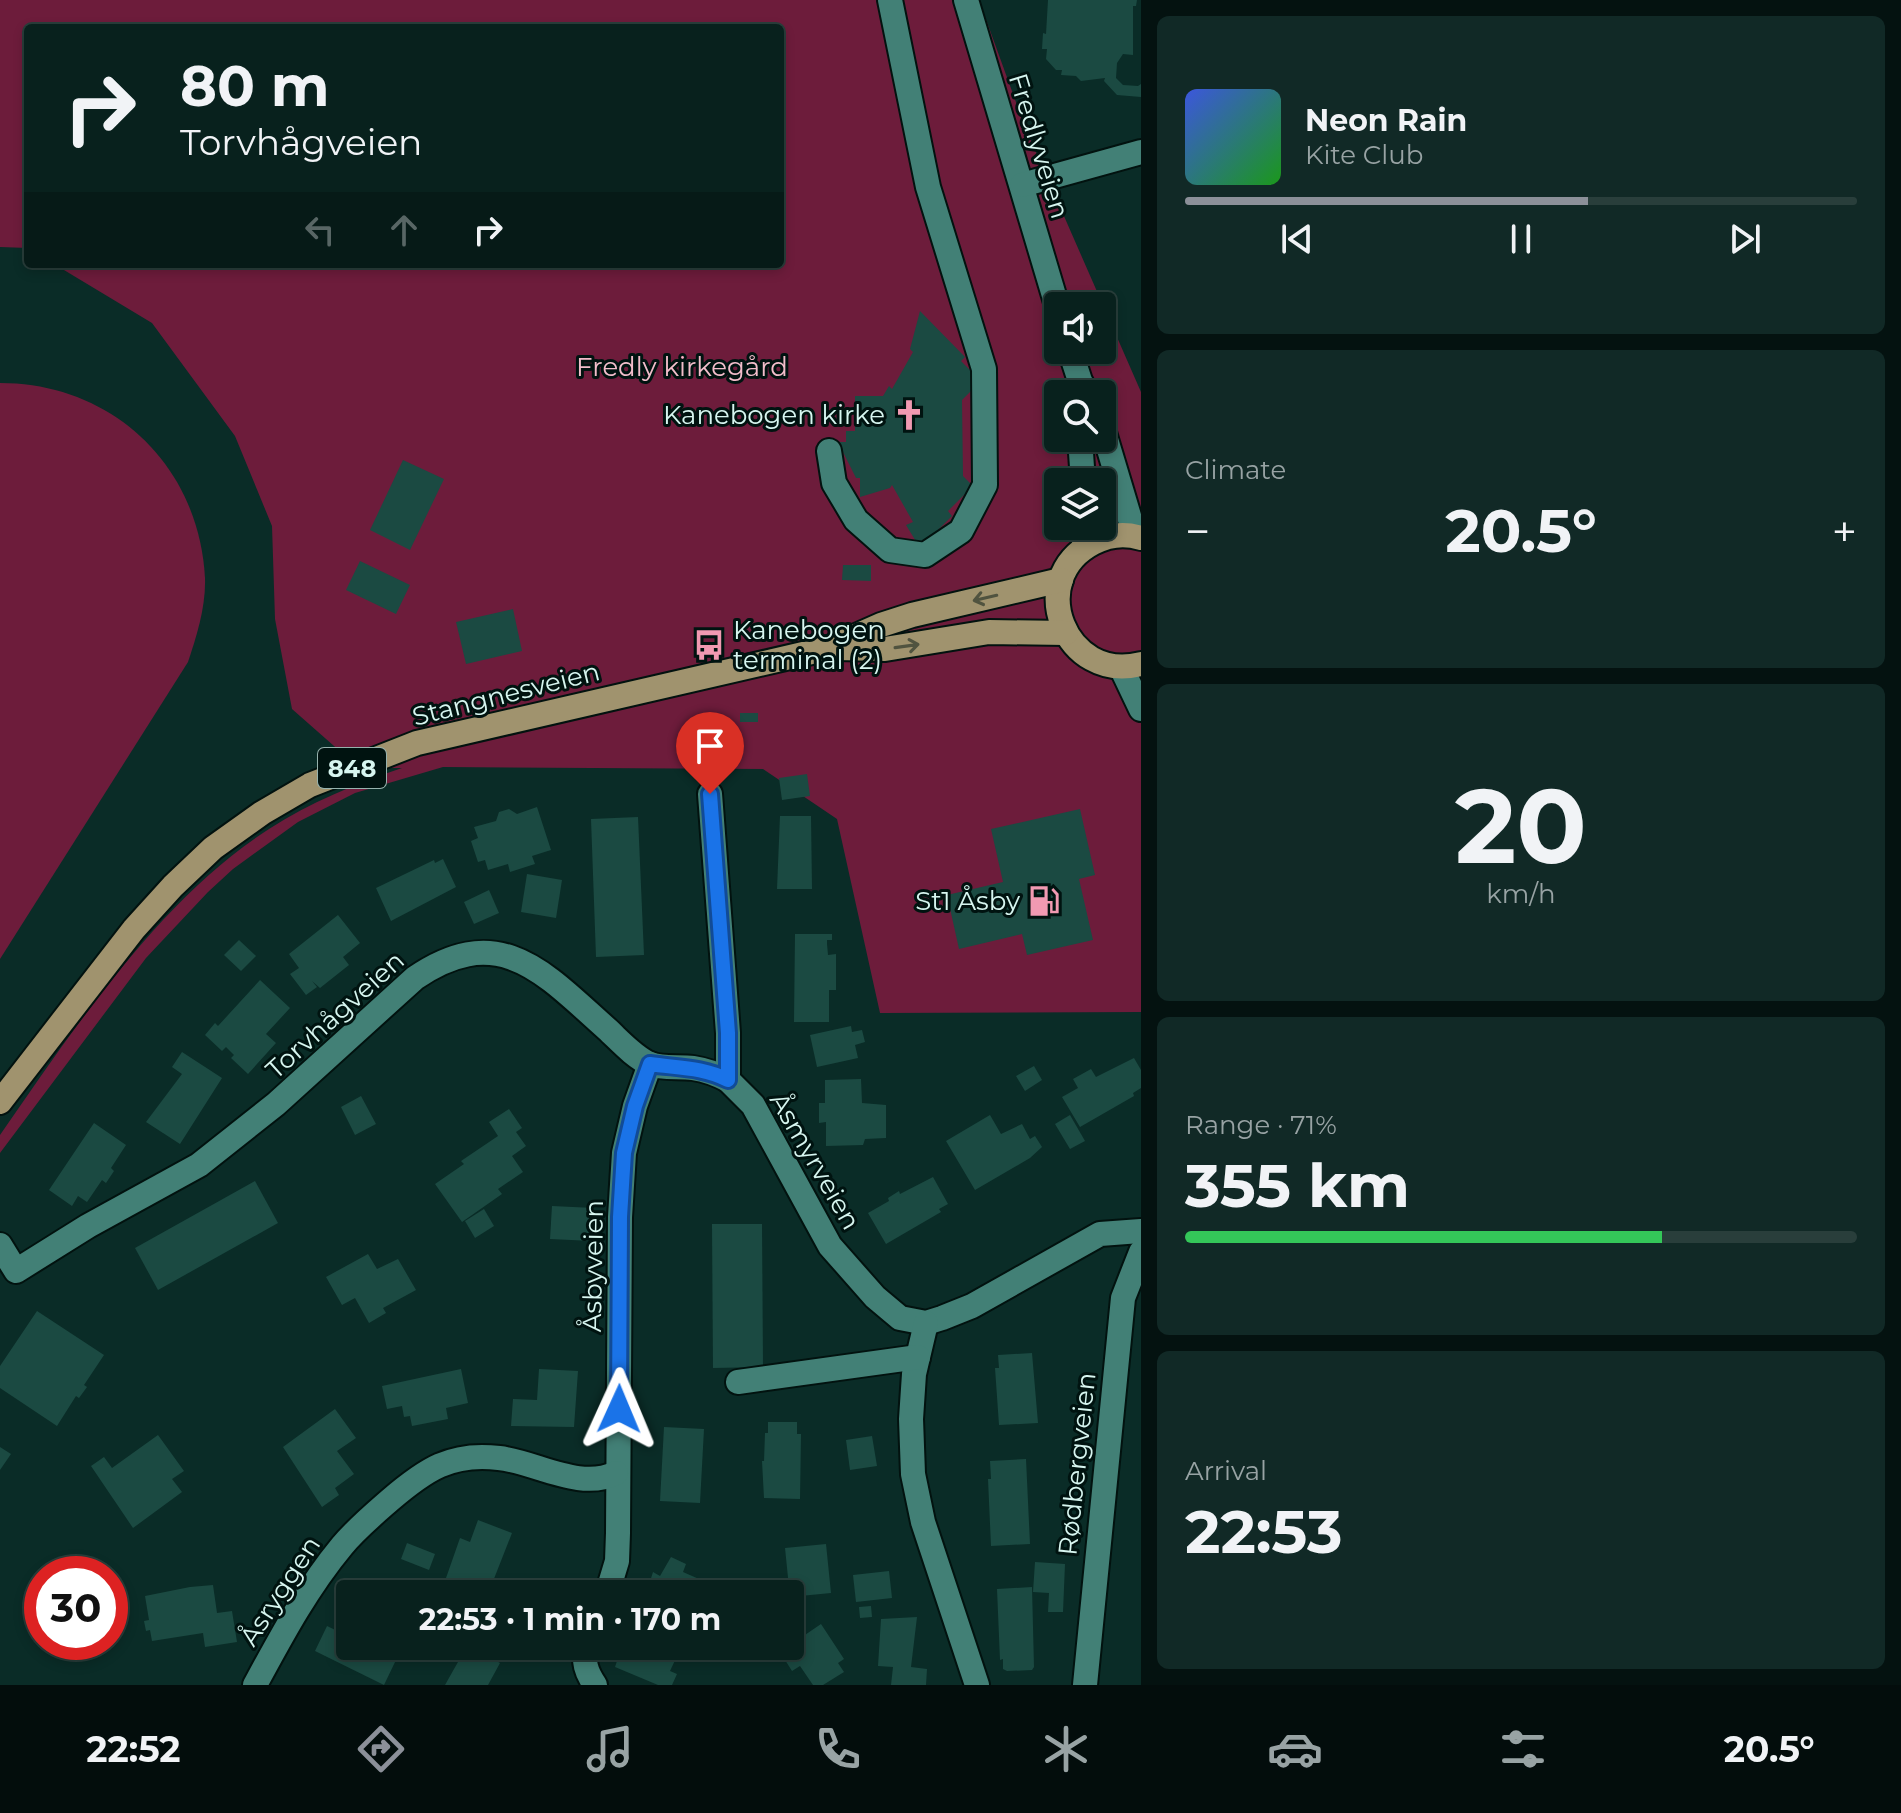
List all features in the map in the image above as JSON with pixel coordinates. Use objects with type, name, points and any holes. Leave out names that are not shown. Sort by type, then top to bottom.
[{"type":"main road","points":[[1116,537],[1138,537]]},
{"type":"main road","points":[[1082,540],[1061,580],[1058,607],[1066,633],[1083,653],[1107,665],[1131,666]]},
{"type":"main road","name":"Stangnesveien","points":[[0,1102],[134,929],[173,886],[213,848],[262,813],[310,785],[417,743],[829,648],[912,615],[1061,580]]},
{"type":"main road","name":"Stangnesveien","points":[[829,648],[885,649],[989,632],[1066,633]]},
{"type":"street","points":[[829,451],[834,483],[856,520],[890,550],[925,555],[961,531],[985,485],[984,369],[928,187],[890,0]]},
{"type":"street","name":"Fredlyveien","points":[[966,0],[1053,292]]},
{"type":"street","points":[[1022,185],[1141,152]]},
{"type":"street","points":[[1110,452],[1138,537]]},
{"type":"street","points":[[1131,666],[1141,709]]},
{"type":"street","points":[[650,1064],[695,1068],[728,1080],[728,1033],[710,794]]},
{"type":"street","name":"Torvhågveien","points":[[0,1245],[16,1271],[88,1226],[199,1165],[276,1104],[415,978],[431,967],[466,954],[488,952],[507,955],[549,977],[632,1052],[650,1064]]},
{"type":"street","name":"Åsbyveien","points":[[611,1580],[617,1561],[620,1217],[624,1153],[635,1106],[650,1064]]},
{"type":"street","name":"Åsmyrveien","points":[[728,1080],[753,1105],[830,1246],[889,1311],[900,1318],[926,1323]]},
{"type":"street","points":[[977,1685],[923,1522],[913,1474],[911,1419],[918,1357],[926,1323],[972,1306],[1100,1234],[1141,1231]]},
{"type":"street","name":"Rødbergveien","points":[[1085,1685],[1123,1298],[1141,1252]]},
{"type":"street","points":[[738,1382],[918,1357]]},
{"type":"street","name":"Åsryggen","points":[[255,1685],[313,1584],[343,1544],[410,1483],[438,1464],[455,1459],[500,1458],[579,1477],[604,1479],[616,1473]]},
{"type":"street","points":[[585,1660],[587,1673],[595,1685]]},
{"type":"green space","name":"Fredly kirkegård","points":[[0,0],[979,0],[1025,127],[1097,292],[1044,292],[1044,364],[1116,364],[1116,335],[1141,392],[1141,1012],[880,1013],[837,819],[763,769],[443,767],[355,793],[298,822],[233,869],[146,958],[0,1153],[0,1135],[88,1010],[155,929],[191,892],[229,858],[285,819],[334,794],[402,768],[359,768],[292,709],[275,619],[272,526],[235,436],[152,323],[61,268],[784,268],[784,24],[24,24],[24,248],[0,247]]},
{"type":"green space","points":[[0,383],[41,387],[78,398],[112,415],[142,438],[167,467],[186,500],[199,537],[205,589],[198,631],[188,662],[0,959]]},
{"type":"building","points":[[1048,0],[1137,0],[1136,6],[1133,6],[1133,55],[1123,54],[1117,63],[1116,78],[1123,85],[1141,84],[1141,97],[1117,95],[1104,81],[1105,78],[1081,81],[1076,76],[1061,75],[1062,70],[1056,70],[1046,59],[1047,49],[1042,49]]},
{"type":"building","name":"Kanebogen kirke","points":[[920,311],[965,357],[961,361],[972,372],[971,391],[962,400],[963,476],[973,486],[948,511],[952,516],[920,548],[906,525],[913,522],[892,485],[860,497],[860,478],[856,478],[838,442],[846,442],[846,431],[855,431],[855,396],[883,396],[889,386],[892,389],[913,352],[910,349]]},
{"type":"building","points":[[403,460],[444,479],[410,550],[370,530]]},
{"type":"building","points":[[360,561],[410,585],[396,614],[346,590]]},
{"type":"building","points":[[843,565],[871,565],[871,581],[842,580]]},
{"type":"building","points":[[513,609],[522,651],[466,664],[456,622]]},
{"type":"building","points":[[740,713],[758,713],[758,722],[740,722]]},
{"type":"building","points":[[807,774],[810,796],[782,800],[779,778]]},
{"type":"building","points":[[537,807],[551,850],[532,856],[535,864],[510,872],[508,864],[488,870],[485,860],[478,862],[471,841],[478,838],[474,827],[496,821],[499,812],[509,809],[517,814]]},
{"type":"building","points":[[1080,809],[1095,875],[1079,879],[1093,940],[1027,955],[1022,934],[959,949],[947,895],[1003,882],[991,829]]},
{"type":"building","points":[[780,816],[811,816],[812,889],[777,889]]},
{"type":"building","points":[[638,817],[644,955],[596,957],[591,819]]},
{"type":"building","points":[[443,859],[456,887],[391,921],[376,888],[434,860],[435,863]]},
{"type":"building","points":[[527,874],[562,880],[556,918],[521,912]]},
{"type":"building","points":[[489,890],[499,913],[474,924],[464,902]]},
{"type":"building","points":[[338,915],[360,943],[343,957],[349,965],[320,988],[312,981],[317,987],[306,995],[290,974],[299,968],[289,954]]},
{"type":"building","points":[[795,934],[832,934],[832,940],[827,940],[827,944],[828,955],[836,954],[836,990],[829,990],[829,1022],[794,1022]]},
{"type":"building","points":[[239,940],[256,956],[241,971],[224,955]]},
{"type":"building","points":[[260,980],[290,1008],[266,1034],[276,1043],[248,1074],[231,1058],[234,1055],[226,1047],[222,1051],[205,1035],[215,1023],[218,1026]]},
{"type":"building","points":[[851,1026],[852,1032],[862,1030],[865,1042],[855,1045],[858,1058],[817,1067],[810,1035]]},
{"type":"building","points":[[182,1052],[222,1078],[180,1144],[146,1122],[182,1074],[172,1067]]},
{"type":"building","points":[[1134,1058],[1141,1070],[1141,1088],[1133,1093],[1134,1096],[1080,1127],[1062,1097],[1078,1088],[1073,1079],[1091,1069],[1096,1077]]},
{"type":"building","points":[[1034,1066],[1042,1080],[1025,1091],[1016,1076]]},
{"type":"building","points":[[861,1079],[862,1103],[886,1105],[886,1138],[865,1139],[863,1145],[826,1146],[826,1122],[819,1123],[819,1103],[825,1103],[825,1080]]},
{"type":"building","points":[[361,1096],[376,1124],[355,1135],[341,1107]]},
{"type":"building","points":[[509,1109],[522,1128],[516,1132],[526,1146],[512,1156],[523,1172],[498,1189],[502,1194],[462,1222],[435,1184],[464,1164],[461,1161],[498,1136],[489,1122]]},
{"type":"building","points":[[990,1115],[1001,1134],[1022,1124],[1030,1139],[1035,1136],[1042,1147],[1030,1158],[975,1190],[946,1141]]},
{"type":"building","points":[[1070,1115],[1085,1141],[1070,1149],[1055,1124]]},
{"type":"building","points":[[94,1123],[126,1145],[111,1168],[114,1171],[106,1183],[102,1180],[87,1202],[78,1196],[72,1206],[49,1190]]},
{"type":"building","points":[[933,1177],[948,1204],[939,1209],[941,1212],[886,1244],[868,1213],[899,1191],[900,1194]]},
{"type":"building","points":[[255,1181],[278,1223],[158,1290],[135,1248]]},
{"type":"building","points":[[552,1206],[594,1208],[592,1241],[550,1239]]},
{"type":"building","points":[[484,1209],[494,1226],[475,1238],[465,1221]]},
{"type":"building","points":[[712,1224],[762,1224],[763,1367],[713,1368]]},
{"type":"building","points":[[368,1254],[377,1269],[398,1259],[416,1290],[383,1308],[386,1313],[369,1323],[355,1298],[342,1305],[326,1277]]},
{"type":"building","points":[[37,1311],[104,1355],[84,1385],[87,1387],[79,1398],[76,1396],[57,1426],[0,1388],[0,1366]]},
{"type":"building","points":[[1032,1353],[1038,1423],[999,1425],[995,1368],[999,1368],[998,1355]]},
{"type":"building","points":[[461,1369],[468,1403],[446,1408],[448,1419],[412,1426],[410,1416],[404,1417],[402,1406],[387,1409],[382,1386]]},
{"type":"building","points":[[539,1369],[578,1371],[574,1427],[511,1426],[513,1399],[537,1400]]},
{"type":"building","points":[[335,1409],[356,1438],[337,1451],[354,1474],[335,1488],[339,1495],[322,1507],[283,1447]]},
{"type":"building","points":[[768,1422],[797,1422],[797,1434],[801,1434],[800,1499],[764,1498],[762,1461]]},
{"type":"building","points":[[664,1427],[704,1429],[700,1503],[660,1501]]},
{"type":"building","points":[[158,1435],[184,1471],[172,1479],[182,1492],[133,1528],[91,1466],[104,1457],[112,1468]]},
{"type":"building","points":[[872,1436],[877,1466],[850,1470],[846,1440]]},
{"type":"building","points":[[0,1447],[11,1454],[0,1470]]},
{"type":"building","points":[[1026,1459],[1030,1544],[991,1546],[990,1461]]},
{"type":"building","points":[[478,1520],[512,1533],[494,1580],[446,1578],[460,1538],[470,1542]]},
{"type":"building","points":[[407,1543],[435,1554],[429,1570],[401,1559]]},
{"type":"building","points":[[826,1544],[831,1593],[804,1596],[804,1580],[788,1580],[785,1548]]},
{"type":"building","points":[[671,1557],[686,1564],[683,1572],[701,1580],[650,1580],[653,1572],[660,1576]]},
{"type":"building","points":[[1035,1562],[1065,1564],[1063,1612],[1048,1612],[1049,1593],[1033,1592]]},
{"type":"building","points":[[889,1571],[892,1598],[856,1602],[853,1575]]},
{"type":"building","points":[[213,1585],[217,1613],[232,1611],[237,1642],[205,1647],[203,1633],[152,1641],[144,1621],[149,1620],[145,1596]]},
{"type":"building","points":[[1032,1587],[1034,1667],[1032,1670],[1007,1671],[1003,1669],[1003,1659],[1000,1660],[997,1589]]},
{"type":"building","points":[[871,1606],[872,1617],[860,1618],[859,1607]]},
{"type":"building","points":[[917,1617],[911,1667],[927,1669],[926,1685],[891,1685],[893,1667],[878,1666],[881,1619]]},
{"type":"building","points":[[821,1624],[844,1659],[838,1663],[844,1672],[823,1685],[813,1685],[800,1666],[792,1671],[785,1660],[804,1660],[804,1636]]},
{"type":"building","points":[[327,1626],[336,1630],[336,1660],[396,1660],[384,1685],[315,1651]]},
{"type":"building","points":[[459,1660],[495,1660],[500,1663],[488,1685],[445,1685]]},
{"type":"building","points":[[617,1660],[675,1660],[670,1671],[677,1674],[672,1685],[658,1685],[615,1667]]},
{"type":"place","name":"Kanebogen kirke","points":[[909,415]]},
{"type":"place","name":"Kanebogen terminal (2)","points":[[709,645]]},
{"type":"place","name":"St1 Åsby","points":[[1044,901]]},
{"type":"route","points":[[619,1409],[620,1217],[624,1153],[635,1106],[650,1064],[695,1068],[728,1080],[728,1033],[710,794]]}]
